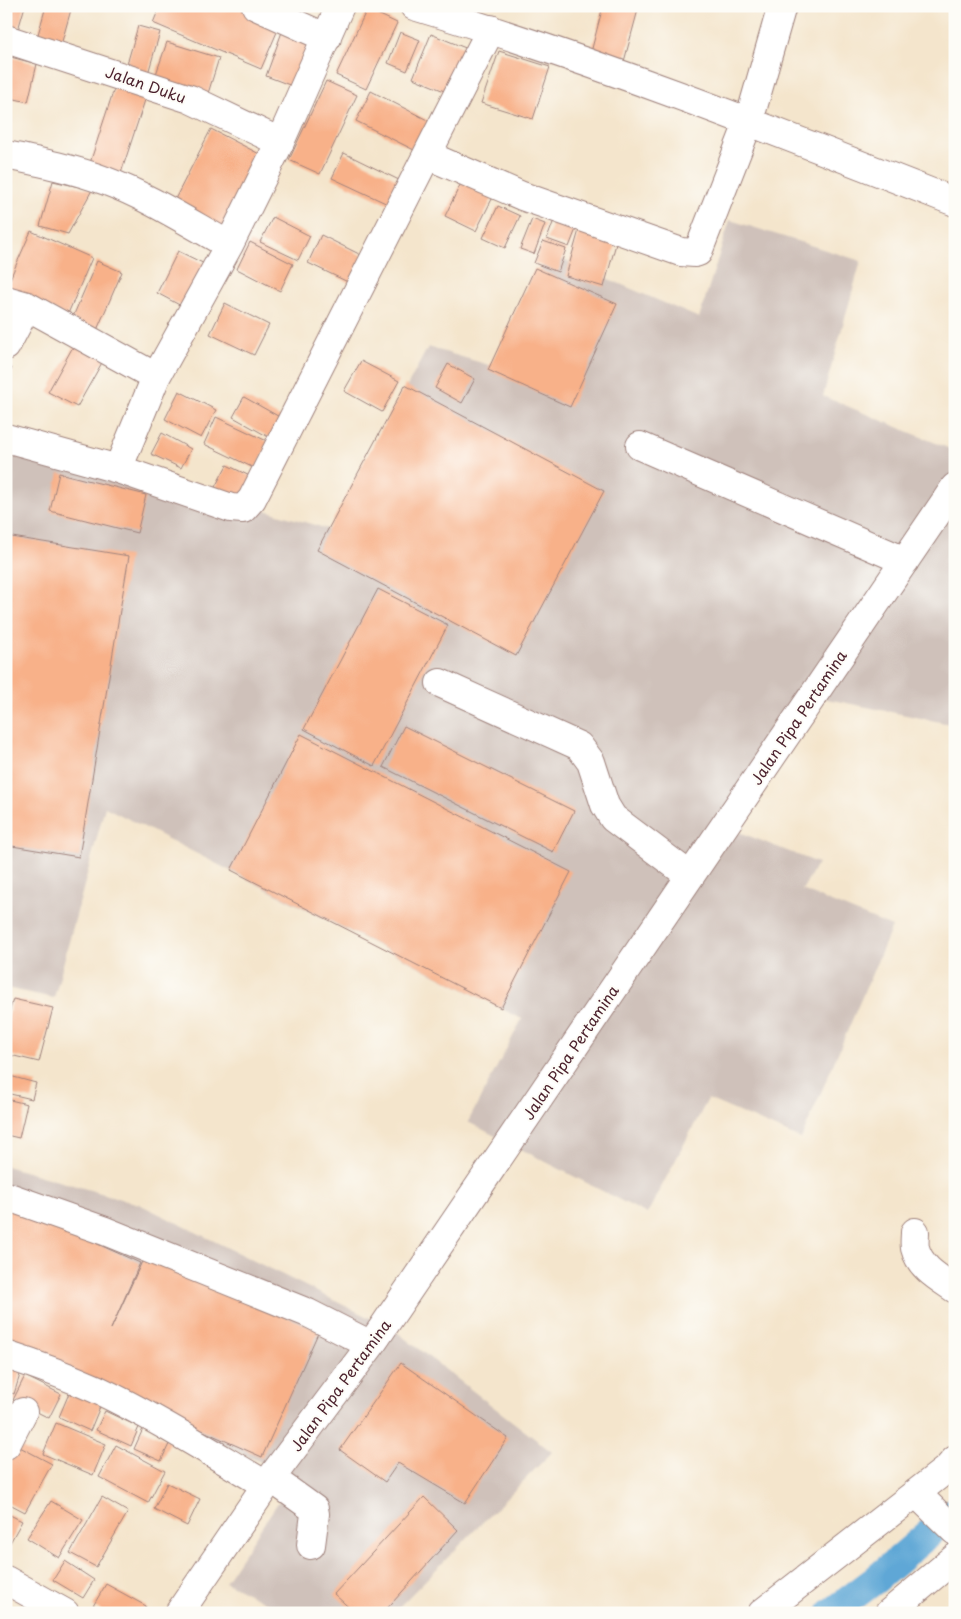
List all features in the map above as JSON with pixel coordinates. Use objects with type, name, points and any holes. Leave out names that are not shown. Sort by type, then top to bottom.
[{"type":"street","points":[[256,6],[327,38]]},
{"type":"street","points":[[118,469],[156,377],[229,245],[280,142],[340,6]]},
{"type":"street","points":[[414,6],[491,29],[749,121],[955,202]]},
{"type":"street","points":[[427,155],[522,196],[680,252],[694,254],[698,252],[749,121],[782,6]]},
{"type":"street","points":[[6,438],[118,469],[231,508],[243,509],[252,499],[491,29]]},
{"type":"street","name":"Jalan Duku","points":[[6,39],[190,99],[280,142]]},
{"type":"street","points":[[6,155],[47,164],[105,181],[132,192],[229,245]]},
{"type":"street","points":[[6,346],[16,303],[156,377]]},
{"type":"street","points":[[640,446],[904,561]]},
{"type":"street","name":"Jalan Pipa Pertamina","points":[[179,1613],[269,1481],[371,1345],[955,487]]},
{"type":"street","points":[[440,683],[579,746],[592,762],[606,805],[613,818],[690,876]]},
{"type":"street","points":[[6,1196],[105,1231],[308,1313],[371,1345]]},
{"type":"street","points":[[914,1232],[915,1248],[921,1261],[930,1271],[955,1289]]},
{"type":"street","points":[[6,1355],[49,1369],[96,1389],[269,1481],[314,1509],[311,1545]]},
{"type":"street","points":[[6,1445],[23,1412]]},
{"type":"street","points":[[762,1613],[919,1495],[955,1460]]},
{"type":"street","points":[[919,1495],[955,1531]]},
{"type":"street","points":[[889,1613],[955,1558]]},
{"type":"street","points":[[6,1580],[65,1613]]},
{"type":"shaded area","points":[[730,220],[861,261],[823,396],[955,451],[955,725],[822,698],[731,829],[818,863],[802,890],[892,927],[801,1139],[708,1099],[647,1214],[468,1122],[522,1019],[105,807],[54,998],[6,988],[6,432],[331,530],[428,347],[499,368],[548,253],[699,318]]},
{"type":"shaded area","points":[[6,1166],[139,1204],[394,1330],[552,1452],[393,1613],[287,1613],[225,1582],[295,1477],[6,1349]]},
{"type":"building","points":[[6,6],[25,6],[15,40],[6,37]]},
{"type":"building","points":[[46,6],[72,6],[61,45],[37,38]]},
{"type":"building","points":[[160,6],[236,6],[280,25],[261,69],[153,23]]},
{"type":"building","points":[[603,6],[639,6],[622,69],[589,60]]},
{"type":"building","points":[[367,9],[397,23],[366,89],[336,75]]},
{"type":"building","points":[[138,26],[160,32],[147,77],[125,71]]},
{"type":"building","points":[[282,32],[312,44],[295,87],[266,76]]},
{"type":"building","points":[[400,32],[420,40],[407,71],[388,63]]},
{"type":"building","points":[[431,34],[468,49],[449,93],[413,78]]},
{"type":"building","points":[[167,42],[219,58],[206,100],[153,83]]},
{"type":"building","points":[[499,51],[550,67],[533,119],[481,103]]},
{"type":"building","points":[[7,56],[37,64],[28,102],[6,97]]},
{"type":"building","points":[[326,81],[357,95],[320,174],[289,160]]},
{"type":"building","points":[[115,86],[146,97],[121,173],[90,163]]},
{"type":"building","points":[[371,91],[435,124],[420,153],[356,121]]},
{"type":"building","points":[[211,129],[271,160],[231,236],[172,205]]},
{"type":"building","points":[[344,153],[403,182],[392,206],[332,178]]},
{"type":"building","points":[[53,181],[92,190],[68,234],[40,226]]},
{"type":"building","points":[[462,181],[493,197],[476,231],[445,216]]},
{"type":"building","points":[[498,206],[520,216],[505,248],[483,238]]},
{"type":"building","points":[[273,217],[310,236],[298,260],[260,242]]},
{"type":"building","points":[[532,219],[545,224],[534,254],[520,249]]},
{"type":"building","points":[[554,220],[576,229],[569,247],[547,239]]},
{"type":"building","points":[[579,230],[617,240],[604,287],[566,276]]},
{"type":"building","points":[[31,231],[92,258],[67,316],[6,288]]},
{"type":"building","points":[[321,235],[363,256],[350,283],[308,263]]},
{"type":"building","points":[[543,241],[566,249],[558,272],[534,263]]},
{"type":"building","points":[[250,242],[293,264],[280,291],[237,269]]},
{"type":"building","points":[[178,251],[209,266],[187,309],[157,293]]},
{"type":"building","points":[[97,261],[122,272],[97,330],[72,319]]},
{"type":"building","points":[[535,268],[617,304],[570,407],[488,370]]},
{"type":"building","points":[[225,303],[269,325],[254,355],[210,334]]},
{"type":"building","points":[[75,343],[104,359],[77,407],[48,392]]},
{"type":"building","points":[[361,361],[399,381],[382,412],[344,391]]},
{"type":"building","points":[[448,364],[475,379],[462,403],[435,388]]},
{"type":"building","points":[[6,366],[12,368],[6,382]]},
{"type":"building","points":[[405,385],[604,491],[516,656],[317,550]]},
{"type":"building","points":[[179,391],[216,410],[201,438],[165,419]]},
{"type":"building","points":[[244,397],[285,420],[274,440],[233,417]]},
{"type":"building","points":[[216,417],[269,442],[256,469],[204,444]]},
{"type":"building","points":[[162,433],[191,449],[181,468],[151,454]]},
{"type":"building","points":[[227,465],[258,480],[247,503],[215,487]]},
{"type":"building","points":[[59,473],[146,495],[137,533],[50,511]]},
{"type":"building","points":[[6,536],[129,556],[79,857],[6,845]]},
{"type":"building","points":[[378,589],[448,625],[374,766],[304,729]]},
{"type":"building","points":[[404,726],[574,811],[553,852],[383,767]]},
{"type":"building","points":[[301,734],[571,872],[501,1008],[231,870]]},
{"type":"building","points":[[13,999],[53,1008],[39,1062],[6,1054],[6,1024]]},
{"type":"building","points":[[6,1075],[36,1083],[32,1099],[6,1093]]},
{"type":"building","points":[[6,1099],[27,1104],[19,1138],[6,1135]]},
{"type":"building","points":[[6,1203],[140,1263],[111,1329],[145,1255],[319,1331],[262,1457],[88,1380],[6,1341]]},
{"type":"building","points":[[6,1360],[23,1365],[14,1394],[6,1391]]},
{"type":"building","points":[[401,1363],[508,1438],[465,1503],[398,1463],[385,1482],[340,1450]]},
{"type":"building","points":[[25,1376],[61,1394],[49,1418],[13,1400]]},
{"type":"building","points":[[73,1384],[104,1397],[90,1431],[59,1417]]},
{"type":"building","points":[[105,1411],[139,1427],[131,1446],[96,1430]]},
{"type":"building","points":[[56,1423],[106,1444],[93,1475],[43,1454]]},
{"type":"building","points":[[143,1429],[170,1442],[161,1461],[134,1449]]},
{"type":"building","points":[[16,1445],[52,1464],[25,1512],[6,1502],[6,1464]]},
{"type":"building","points":[[116,1445],[165,1471],[148,1503],[99,1477]]},
{"type":"building","points":[[167,1483],[200,1499],[187,1526],[154,1509]]},
{"type":"building","points":[[102,1497],[128,1512],[96,1567],[70,1553]]},
{"type":"building","points":[[424,1497],[458,1530],[383,1613],[355,1613],[334,1594]]},
{"type":"building","points":[[51,1501],[83,1520],[59,1558],[27,1538]]},
{"type":"building","points":[[6,1513],[22,1521],[6,1550]]},
{"type":"building","points":[[65,1561],[94,1580],[83,1598],[53,1580]]},
{"type":"building","points":[[106,1584],[146,1606],[142,1613],[105,1613],[93,1606]]},
{"type":"waterway","points":[[831,1613],[875,1580],[955,1511]]}]
